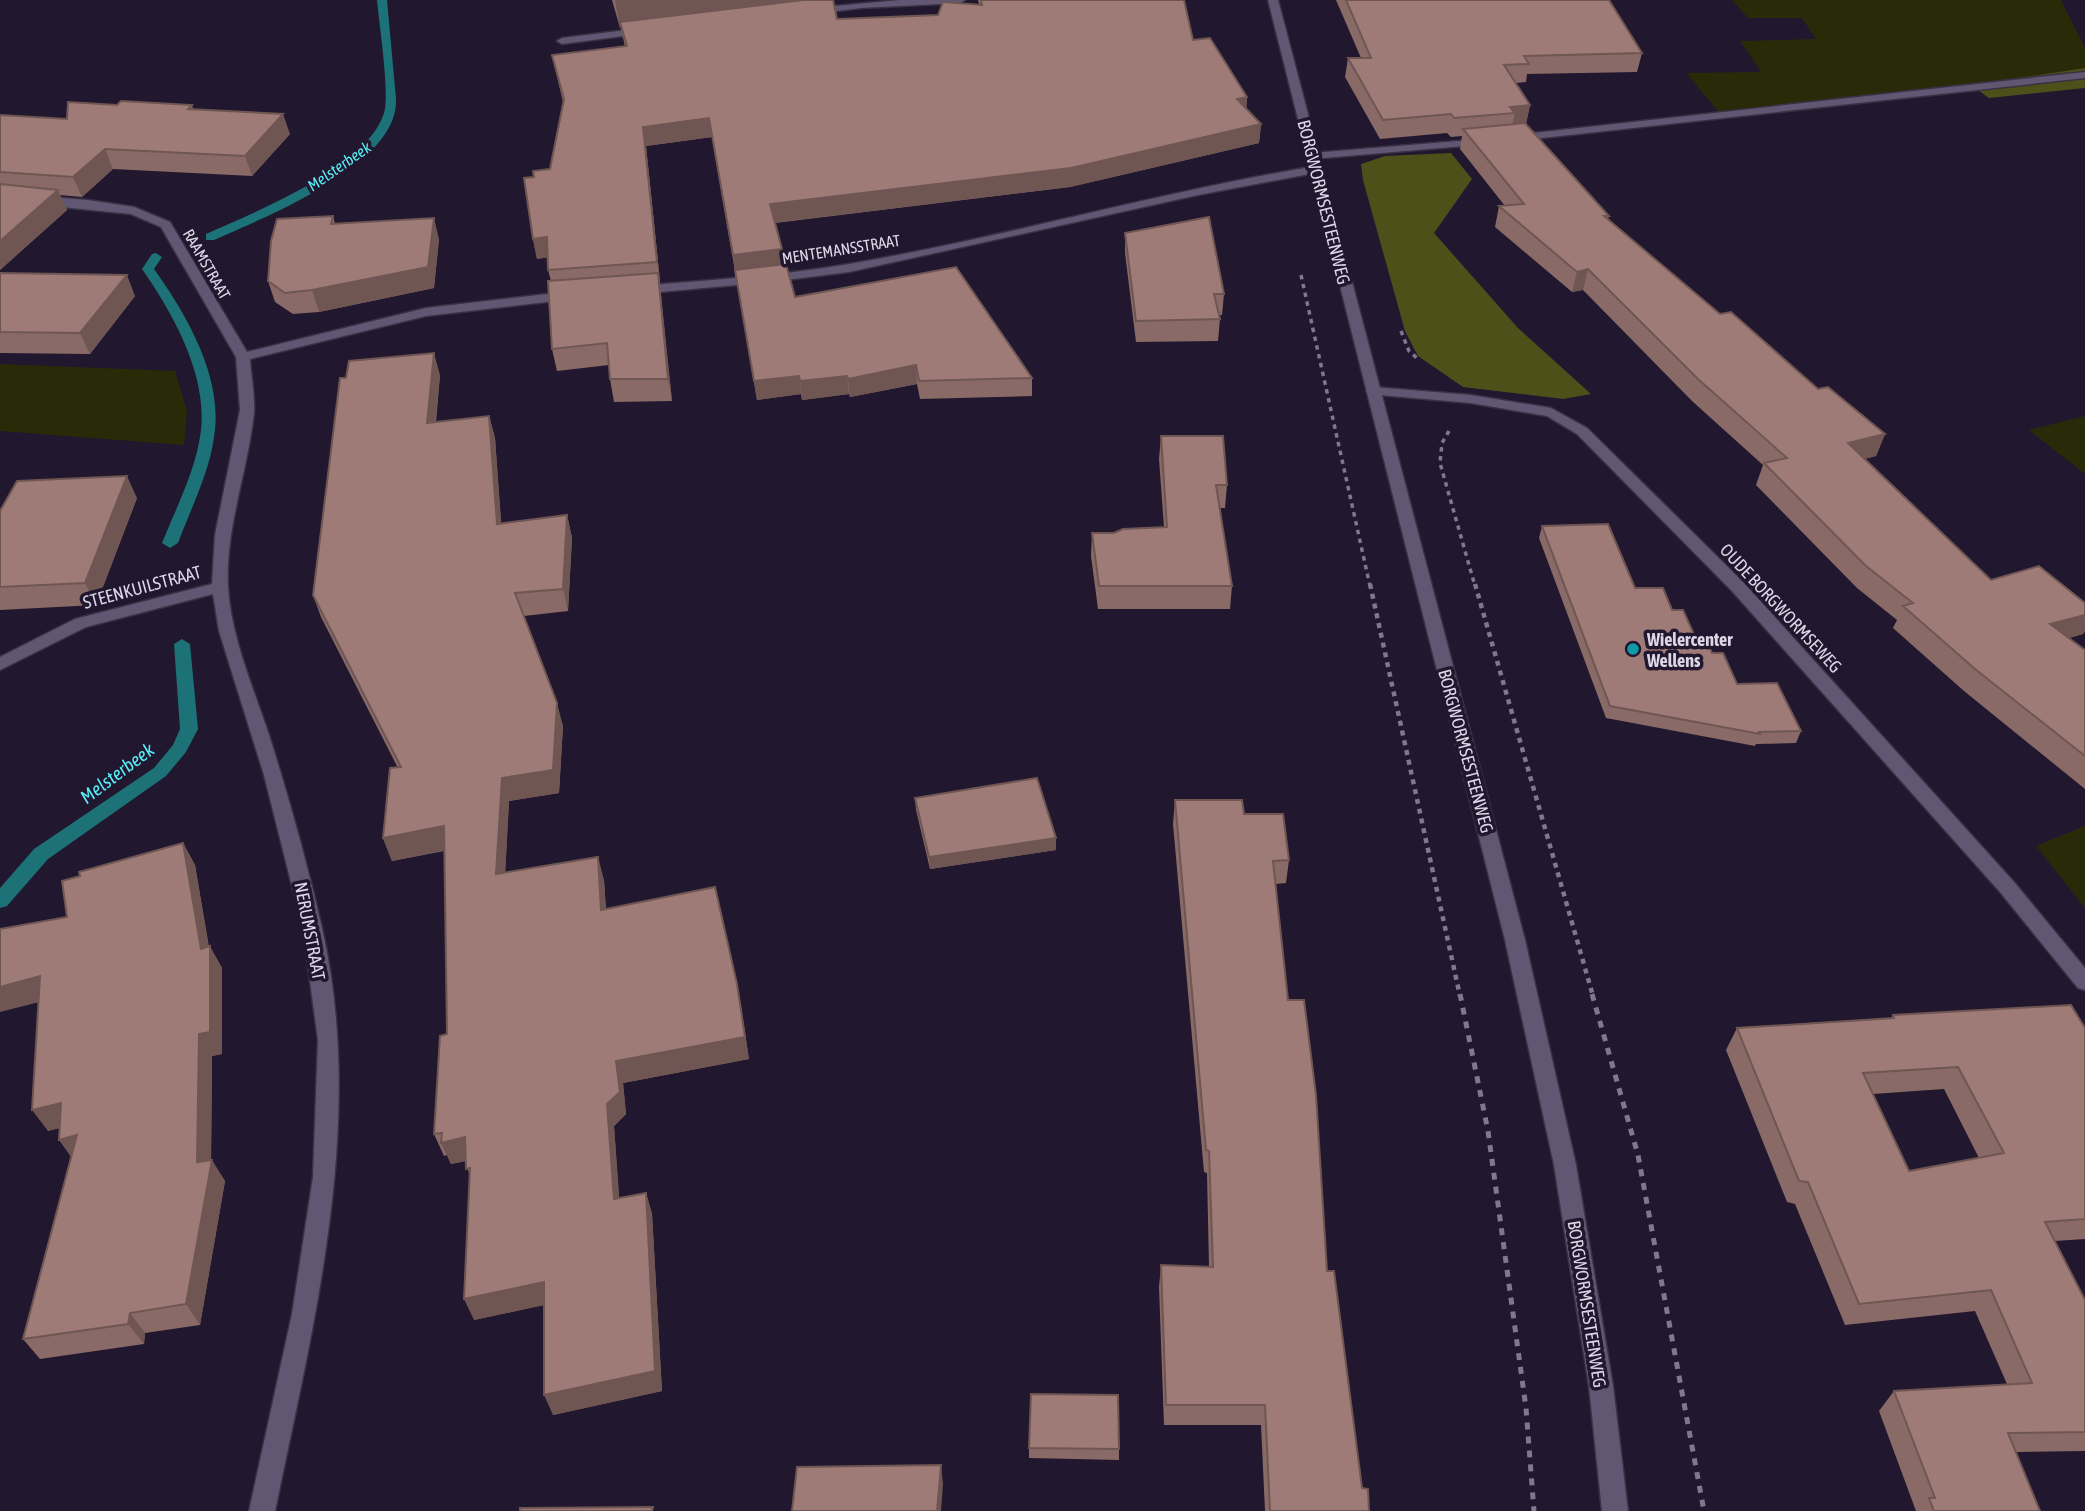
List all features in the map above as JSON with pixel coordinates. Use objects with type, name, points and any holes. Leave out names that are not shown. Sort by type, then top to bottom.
[{"type":"street","points":[[807,11],[861,5],[960,0]]},
{"type":"street","name":"BORGWORMSESTEENWEG","points":[[1273,0],[1515,940],[1565,1165],[1601,1386],[1615,1511]]},
{"type":"street","points":[[562,41],[657,30]]},
{"type":"street","name":"MENTEMANSSTRAAT","points":[[620,291],[712,284],[847,268],[965,244],[1314,163],[2085,75]]},
{"type":"street","name":"RAAMSTRAAT","points":[[0,197],[122,209],[166,225],[243,358]]},
{"type":"street","points":[[243,358],[426,312],[580,294]]},
{"type":"street","name":"NERUMSTRAAT","points":[[243,358],[247,410],[223,536],[220,587],[226,631],[274,775],[313,930],[328,1040],[322,1191],[304,1314],[262,1511]]},
{"type":"street","name":"OUDE BORGWORMSEWEG","points":[[1373,391],[1448,396],[1551,412],[1582,431],[1738,587],[2007,887],[2085,982]]},
{"type":"street","name":"STEENKUILSTRAAT","points":[[0,664],[81,623],[220,587]]},
{"type":"path","points":[[1300,269],[1432,861],[1488,1131],[1526,1408],[1534,1511]]},
{"type":"path","points":[[1399,324],[1409,351],[1440,376],[1448,396],[1452,415],[1450,430],[1442,443],[1440,463],[1638,1155],[1704,1511]]},
{"type":"green space","points":[[1732,0],[2061,0],[2085,48],[2085,68],[1971,85],[1718,111],[1686,73],[1761,72],[1740,41],[1816,39],[1802,18],[1748,18]]},
{"type":"green space","points":[[2085,68],[2085,88],[1989,98],[1971,85]]},
{"type":"green space","points":[[1451,153],[1472,179],[1434,233],[1518,328],[1591,394],[1563,399],[1463,387],[1418,356],[1405,331],[1363,180],[1361,164],[1385,156]]},
{"type":"green space","points":[[0,364],[175,371],[187,411],[184,445],[0,431]]},
{"type":"green space","points":[[2085,416],[2085,474],[2029,430]]},
{"type":"green space","points":[[2085,826],[2085,908],[2036,846]]},
{"type":"building","points":[[803,0],[833,0],[837,19],[938,15],[943,2],[982,5],[981,0],[1184,0],[1193,40],[1210,38],[1247,97],[1237,99],[1261,124],[1071,168],[770,204],[782,249],[733,255],[709,118],[643,127],[657,262],[548,270],[547,237],[533,239],[524,178],[534,177],[533,171],[550,169],[564,99],[552,55],[627,46],[620,22]]},
{"type":"building","points":[[1346,0],[1609,0],[1642,53],[1524,56],[1529,64],[1504,65],[1530,105],[1510,107],[1515,113],[1454,118],[1451,114],[1383,120],[1348,58],[1371,58]]},
{"type":"building","points":[[121,101],[192,105],[188,109],[283,114],[245,156],[105,149],[73,177],[0,172],[0,115],[67,119],[68,102],[117,105]]},
{"type":"building","points":[[1525,123],[1609,216],[1604,216],[1720,314],[1731,312],[1818,389],[1828,387],[1885,434],[1848,443],[1991,580],[2039,566],[2085,603],[2085,615],[2050,624],[2085,650],[2085,756],[1975,669],[1903,606],[1913,603],[1866,566],[1764,463],[1787,458],[1698,379],[1588,269],[1577,272],[1499,206],[1524,204],[1463,129]]},
{"type":"building","points":[[0,184],[58,190],[0,241]]},
{"type":"building","points":[[333,216],[331,224],[434,218],[428,267],[285,293],[268,281],[271,241],[277,219]]},
{"type":"building","points":[[1209,217],[1224,294],[1214,294],[1220,319],[1136,321],[1125,233]]},
{"type":"building","points":[[786,264],[795,297],[956,267],[1032,378],[919,381],[916,365],[848,379],[847,376],[800,381],[799,376],[754,381],[735,270]]},
{"type":"building","points":[[0,273],[127,275],[80,333],[0,332]]},
{"type":"building","points":[[658,273],[668,379],[610,379],[607,343],[552,349],[548,281]]},
{"type":"building","points":[[434,353],[427,423],[489,416],[497,524],[567,515],[563,589],[515,593],[557,703],[553,770],[502,778],[496,874],[598,857],[601,910],[715,887],[737,984],[745,1037],[616,1061],[620,1092],[607,1104],[614,1199],[646,1193],[655,1371],[544,1395],[544,1282],[464,1299],[470,1168],[466,1169],[465,1137],[441,1143],[442,1133],[434,1134],[440,1036],[447,1034],[444,826],[383,838],[390,768],[401,767],[313,595],[340,378],[346,378],[349,361]]},
{"type":"building","points":[[1161,436],[1223,436],[1227,485],[1216,485],[1232,586],[1099,586],[1092,533],[1167,527]]},
{"type":"building","points":[[127,476],[85,583],[0,587],[0,511],[17,481]]},
{"type":"building","name":"Wielercenter Wellens","points":[[1608,524],[1635,588],[1663,588],[1672,610],[1683,610],[1697,641],[1707,641],[1712,653],[1723,653],[1737,684],[1777,683],[1801,731],[1759,732],[1760,734],[1610,706],[1542,526]]},
{"type":"building","points":[[1037,778],[1056,838],[929,857],[915,798]]},
{"type":"building","points":[[1175,800],[1242,800],[1244,814],[1283,814],[1289,860],[1273,861],[1288,1000],[1304,1000],[1316,1095],[1327,1271],[1334,1271],[1362,1488],[1368,1489],[1369,1511],[1270,1511],[1265,1405],[1166,1405],[1161,1265],[1213,1267],[1209,1151],[1206,1150]]},
{"type":"building","points":[[183,843],[201,949],[210,946],[210,1032],[199,1034],[197,1162],[212,1160],[186,1304],[130,1313],[128,1324],[23,1339],[77,1135],[59,1140],[61,1103],[32,1110],[40,976],[0,987],[0,929],[67,917],[62,881],[80,876],[79,872]]},
{"type":"building","points":[[2071,1005],[2085,1028],[2085,1219],[2045,1222],[2085,1300],[2085,1432],[2008,1433],[2040,1511],[1934,1511],[1929,1498],[1935,1498],[1894,1391],[2032,1383],[1991,1290],[1859,1304],[1808,1182],[1799,1181],[1737,1028],[1894,1018],[1893,1015]],"holes":[[[1958,1067],[2004,1153],[1909,1171],[1863,1073]]]},
{"type":"building","points":[[1031,1394],[1118,1395],[1119,1449],[1029,1448]]},
{"type":"building","points":[[941,1465],[937,1511],[792,1511],[797,1467]]},
{"type":"building","points":[[653,1507],[652,1511],[520,1511],[520,1508]]},
{"type":"waterway","name":"Melsterbeek","points":[[210,237],[314,186],[365,151],[382,131],[391,106],[382,0]]},
{"type":"waterway","name":"Melsterbeek","points":[[156,257],[148,269],[169,301],[189,342],[204,384],[209,421],[199,468],[170,543]]},
{"type":"waterway","name":"Melsterbeek","points":[[0,901],[41,854],[160,772],[180,748],[189,729],[182,644]]},
{"type":"place","name":"Wielercenter Wellens","points":[[1633,649]]}]
